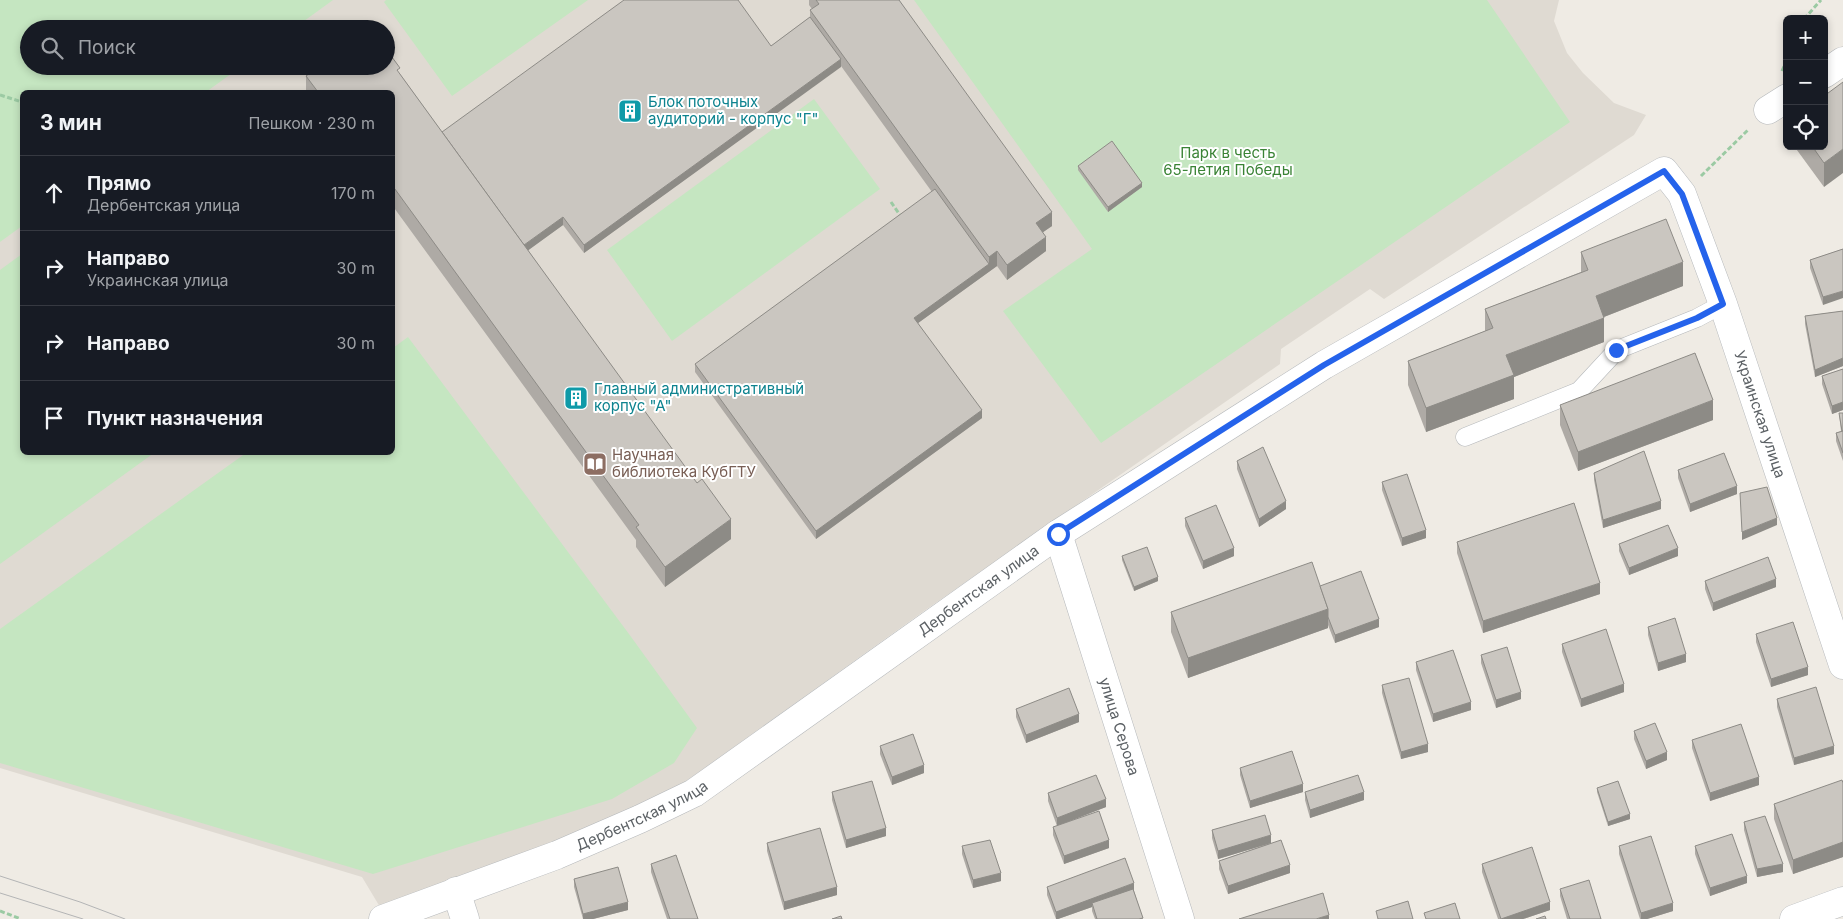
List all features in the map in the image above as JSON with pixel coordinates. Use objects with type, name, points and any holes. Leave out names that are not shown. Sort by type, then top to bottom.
[{"type":"street","points":[[1828,71],[1843,62]]},
{"type":"street","name":"Украинская улица","points":[[1664,171],[1682,194],[1723,304],[1843,666]]},
{"type":"street","name":"Дербентская улица","points":[[383,919],[557,855],[694,793],[1058,534],[1324,365],[1664,171]]},
{"type":"street","name":"улица Серова","points":[[1058,534],[1180,919]]},
{"type":"street","points":[[456,891],[465,919]]},
{"type":"street","points":[[1794,919],[1843,901]]},
{"type":"lane","points":[[1465,437],[1579,391],[1616,350],[1697,318],[1723,304]]},
{"type":"path","points":[[1808,15],[1821,0]]},
{"type":"path","points":[[0,95],[20,101]]},
{"type":"path","points":[[1682,194],[1778,104]]},
{"type":"path","points":[[891,202],[904,220]]},
{"type":"path","points":[[0,911],[21,919]]},
{"type":"shaded area","points":[[0,0],[1559,0],[1554,21],[1567,53],[1583,73],[1614,103],[1646,115],[1634,135],[1384,299],[1370,289],[1281,349],[1280,364],[924,611],[678,787],[640,810],[383,912],[362,877],[0,768]]},
{"type":"green space","points":[[0,0],[333,0],[305,20],[20,20],[20,75],[230,75],[209,90],[20,90],[20,227],[0,242]]},
{"type":"green space","points":[[386,0],[588,0],[452,96],[384,2]]},
{"type":"green space","name":"Парк в честь 65-летия Победы","points":[[914,0],[1487,0],[1570,122],[1101,443],[1003,311],[1092,249]]},
{"type":"green space","points":[[814,99],[880,189],[672,341],[607,250]]},
{"type":"green space","points":[[20,255],[20,455],[151,455],[0,564],[0,270]]},
{"type":"green space","points":[[408,337],[697,728],[674,763],[612,799],[373,874],[0,763],[0,629],[243,455],[395,455],[395,347]]},
{"type":"building","name":"Блок поточных аудиторий - корпус \"Г\"","points":[[624,0],[738,0],[771,46],[810,17],[841,59],[584,245],[563,217],[524,245],[442,132]]},
{"type":"building","points":[[816,0],[899,0],[1052,212],[1036,223],[1046,237],[1007,265],[997,251],[989,257],[810,10],[819,4]]},
{"type":"building","name":"Главный административный корпус \"А\"","points":[[395,61],[400,68],[397,70],[697,483],[702,479],[731,519],[665,567],[636,527],[639,525],[395,189],[395,90],[316,90],[306,76],[395,75]]},
{"type":"building","points":[[1843,82],[1843,149],[1824,163],[1815,150],[1828,150],[1828,93]]},
{"type":"building","points":[[1112,141],[1142,183],[1108,207],[1078,166]]},
{"type":"building","points":[[935,189],[989,264],[914,318],[982,410],[816,531],[695,364]]},
{"type":"building","points":[[1666,219],[1683,262],[1596,296],[1604,318],[1506,355],[1514,375],[1426,408],[1408,361],[1493,328],[1485,309],[1588,270],[1581,252]]},
{"type":"building","points":[[1843,249],[1843,291],[1823,297],[1810,260]]},
{"type":"building","points":[[1843,311],[1843,358],[1815,370],[1805,316]]},
{"type":"building","points":[[1695,353],[1713,400],[1578,452],[1560,405]]},
{"type":"building","points":[[1843,369],[1843,402],[1832,406],[1822,376]]},
{"type":"building","points":[[1839,413],[1843,413],[1843,431],[1842,431]]},
{"type":"building","points":[[1843,431],[1843,453],[1836,433]]},
{"type":"building","points":[[1263,447],[1286,501],[1259,519],[1237,461]]},
{"type":"building","points":[[1644,451],[1661,501],[1603,520],[1594,473]]},
{"type":"building","points":[[1724,453],[1737,486],[1690,504],[1678,470]]},
{"type":"building","points":[[1407,474],[1426,530],[1402,538],[1382,482]]},
{"type":"building","points":[[1767,487],[1777,518],[1742,532],[1740,493]]},
{"type":"building","points":[[1574,503],[1600,583],[1483,621],[1457,542]]},
{"type":"building","points":[[1216,505],[1234,548],[1203,561],[1185,518]]},
{"type":"building","points":[[1668,525],[1678,548],[1629,568],[1619,544]]},
{"type":"building","points":[[1147,547],[1158,577],[1134,587],[1122,556]]},
{"type":"building","points":[[1768,557],[1776,579],[1713,603],[1705,581]]},
{"type":"building","points":[[1312,562],[1328,609],[1188,658],[1171,612]]},
{"type":"building","points":[[1361,571],[1379,619],[1335,635],[1320,586]]},
{"type":"building","points":[[1675,618],[1686,654],[1658,663],[1648,627]]},
{"type":"building","points":[[1793,622],[1808,667],[1771,679],[1756,634]]},
{"type":"building","points":[[1606,629],[1624,684],[1581,699],[1562,644]]},
{"type":"building","points":[[1507,647],[1521,692],[1496,700],[1481,655]]},
{"type":"building","points":[[1453,650],[1471,702],[1433,714],[1416,662]]},
{"type":"building","points":[[1409,678],[1428,744],[1401,752],[1382,685]]},
{"type":"building","points":[[1816,687],[1834,746],[1794,758],[1777,699]]},
{"type":"building","points":[[1069,688],[1079,714],[1026,735],[1016,709]]},
{"type":"building","points":[[1655,723],[1667,752],[1646,761],[1634,731]]},
{"type":"building","points":[[1741,724],[1759,777],[1710,793],[1692,740]]},
{"type":"building","points":[[913,734],[924,765],[892,777],[880,746]]},
{"type":"building","points":[[1292,751],[1303,784],[1250,801],[1240,768]]},
{"type":"building","points":[[1096,775],[1106,799],[1057,818],[1048,793]]},
{"type":"building","points":[[1358,775],[1364,792],[1310,810],[1305,792]]},
{"type":"building","points":[[1842,780],[1843,842],[1793,860],[1774,804]]},
{"type":"building","points":[[872,781],[886,828],[846,840],[832,792]]},
{"type":"building","points":[[1618,781],[1630,814],[1608,822],[1597,788]]},
{"type":"building","points":[[1099,811],[1109,840],[1064,856],[1053,827]]},
{"type":"building","points":[[1265,815],[1271,835],[1218,851],[1212,830]]},
{"type":"building","points":[[1765,816],[1783,864],[1757,869],[1744,822]]},
{"type":"building","points":[[820,828],[837,887],[784,902],[767,843]]},
{"type":"building","points":[[1732,834],[1747,876],[1710,888],[1695,846]]},
{"type":"building","points":[[1651,836],[1673,903],[1641,913],[1619,846]]},
{"type":"building","points":[[990,840],[1001,873],[973,880],[962,846]]},
{"type":"building","points":[[1281,840],[1290,865],[1228,886],[1219,861]]},
{"type":"building","points":[[1532,847],[1550,902],[1501,919],[1482,864]]},
{"type":"building","points":[[676,855],[698,919],[670,919],[651,864]]},
{"type":"building","points":[[1125,858],[1134,883],[1056,912],[1047,887]]},
{"type":"building","points":[[618,867],[628,902],[583,914],[574,879]]},
{"type":"building","points":[[1589,880],[1601,919],[1570,919],[1560,889]]},
{"type":"building","points":[[1133,889],[1143,918],[1097,919],[1092,903]]},
{"type":"building","points":[[1323,893],[1329,915],[1316,919],[1239,919]]},
{"type":"building","points":[[1408,901],[1413,919],[1378,919],[1376,911]]},
{"type":"building","points":[[1455,903],[1460,919],[1426,919],[1424,913]]},
{"type":"tram line","points":[[0,876],[125,919]]},
{"type":"tram line","points":[[0,893],[83,919]]},
{"type":"place","name":"Блок поточных аудиторий - корпус \"Г\"","points":[[630,111]]},
{"type":"place","name":"Главный административный корпус \"А\"","points":[[576,398]]},
{"type":"place","name":"Научная библиотека КубГТУ","points":[[595,464]]},
{"type":"route","points":[[1058,534],[1324,365],[1664,171],[1682,194],[1723,304],[1697,318],[1616,350]]}]
